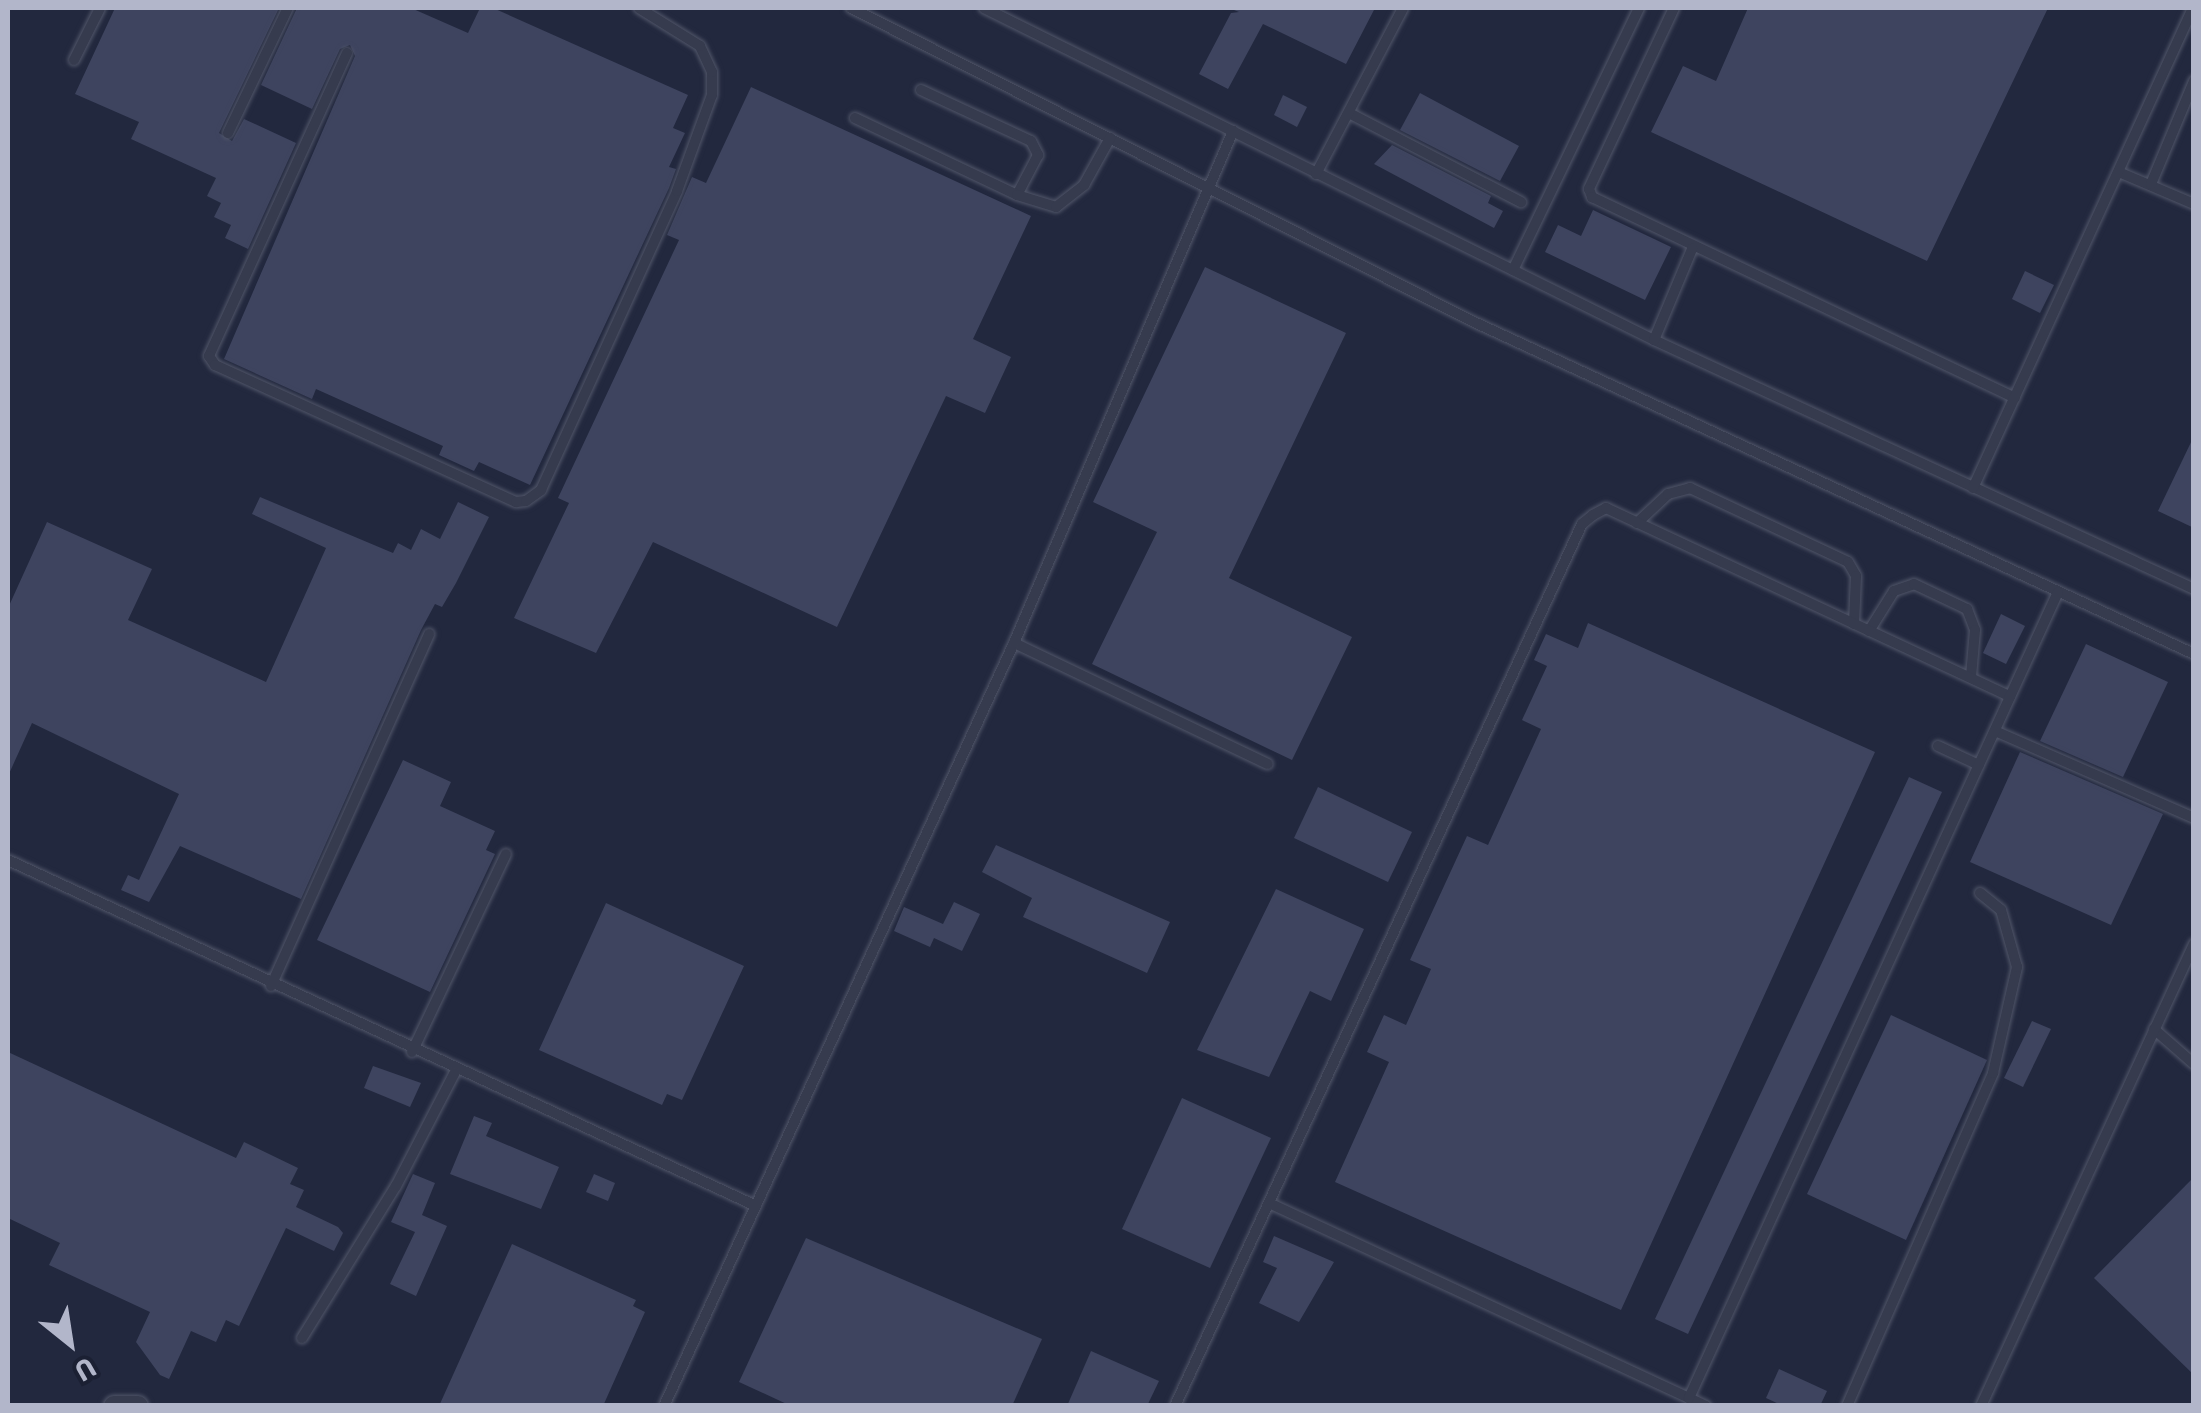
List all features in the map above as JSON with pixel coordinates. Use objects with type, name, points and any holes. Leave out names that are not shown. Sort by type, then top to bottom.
[{"type":"street","points":[[114,1406],[138,1406]]},
{"type":"lane","points":[[74,60],[100,8]]},
{"type":"lane","points":[[228,133],[288,8]]},
{"type":"lane","points":[[347,53],[209,356],[216,366],[516,502],[526,501],[541,490],[677,191],[712,95],[700,46],[639,8]]},
{"type":"lane","points":[[851,8],[1474,322],[2194,654]]},
{"type":"lane","points":[[984,8],[1654,340],[2194,589]]},
{"type":"lane","points":[[1316,174],[1403,8]]},
{"type":"lane","points":[[1513,270],[1640,8]]},
{"type":"lane","points":[[1674,8],[1588,189],[1597,203],[2015,398]]},
{"type":"lane","points":[[1974,488],[2122,172],[2193,8]]},
{"type":"lane","points":[[2151,184],[2194,81]]},
{"type":"lane","points":[[922,90],[1031,142],[1038,155],[1017,195]]},
{"type":"lane","points":[[1349,113],[1520,202]]},
{"type":"lane","points":[[855,118],[1017,195],[1064,203],[1084,185],[1110,138]]},
{"type":"lane","points":[[664,1406],[1014,643],[1233,131]]},
{"type":"lane","points":[[2122,172],[2194,204]]},
{"type":"lane","points":[[1654,340],[1692,249]]},
{"type":"lane","points":[[1637,524],[1668,494],[1690,488],[1848,562],[1856,576],[1854,624]]},
{"type":"lane","points":[[1175,1406],[1582,524],[1606,508],[2010,696]]},
{"type":"lane","points":[[1869,630],[1894,591],[1914,584],[1967,610],[1975,630],[1971,677]]},
{"type":"lane","points":[[1689,1398],[2058,592]]},
{"type":"lane","points":[[272,986],[430,634]]},
{"type":"lane","points":[[1014,643],[1268,764]]},
{"type":"lane","points":[[1994,731],[2194,818]]},
{"type":"lane","points":[[1938,746],[1979,765]]},
{"type":"lane","points":[[412,1052],[506,854]]},
{"type":"lane","points":[[8,860],[455,1072],[756,1206]]},
{"type":"lane","points":[[1847,1406],[1997,1058],[2017,967],[2000,910],[1980,893]]},
{"type":"lane","points":[[1981,1406],[2194,944]]},
{"type":"lane","points":[[2154,1029],[2194,1064]]},
{"type":"lane","points":[[302,1338],[396,1186],[455,1072]]},
{"type":"lane","points":[[1270,1204],[1706,1406]]},
{"type":"building","points":[[115,8],[279,8],[219,133],[232,141],[244,119],[296,143],[248,249],[225,238],[231,225],[214,217],[221,203],[207,196],[216,178],[131,139],[139,122],[75,94]]},
{"type":"building","points":[[297,8],[411,8],[468,33],[480,8],[493,8],[688,95],[673,128],[685,133],[669,167],[676,169],[669,188],[530,485],[479,462],[474,471],[439,455],[443,446],[316,389],[312,399],[224,359],[355,56],[350,45],[340,49],[312,109],[261,85]]},
{"type":"building","points":[[1229,8],[1375,8],[1346,64],[1263,24],[1228,89],[1199,74],[1231,13],[1239,12]]},
{"type":"building","points":[[1748,8],[2048,8],[1927,261],[1651,132],[1683,66],[1716,81]]},
{"type":"building","points":[[751,87],[1031,216],[973,339],[1011,357],[985,413],[946,396],[837,627],[653,542],[596,653],[514,618],[569,503],[558,498],[679,240],[667,235],[692,177],[706,183]]},
{"type":"building","points":[[1420,93],[1519,146],[1500,181],[1400,130]]},
{"type":"building","points":[[1283,95],[1307,107],[1297,127],[1274,115]]},
{"type":"building","points":[[1392,145],[1491,196],[1488,203],[1503,211],[1494,228],[1374,164]]},
{"type":"building","points":[[1593,210],[1671,247],[1645,300],[1545,252],[1558,225],[1581,236]]},
{"type":"building","points":[[1205,267],[1346,333],[1229,578],[1352,637],[1292,760],[1092,664],[1157,532],[1093,502]]},
{"type":"building","points":[[2025,271],[2054,285],[2040,313],[2012,299]]},
{"type":"building","points":[[2194,436],[2194,528],[2158,511]]},
{"type":"building","points":[[260,497],[393,553],[398,543],[411,550],[421,529],[440,539],[458,502],[489,517],[442,607],[435,604],[421,630],[301,899],[180,846],[149,902],[121,890],[128,875],[139,880],[179,794],[32,723],[8,776],[8,608],[47,522],[152,569],[128,620],[266,682],[326,548],[252,514]]},
{"type":"building","points":[[2001,614],[2025,626],[2006,664],[1983,653]]},
{"type":"building","points":[[1588,623],[1875,752],[1621,1310],[1335,1182],[1389,1062],[1367,1052],[1384,1015],[1406,1025],[1431,969],[1410,960],[1467,836],[1488,845],[1541,729],[1522,720],[1547,666],[1534,660],[1546,634],[1578,648]]},
{"type":"building","points":[[2086,644],[2168,682],[2123,777],[2040,741]]},
{"type":"building","points":[[2020,752],[2163,814],[2111,925],[1970,862]]},
{"type":"building","points":[[403,760],[451,782],[440,806],[495,831],[486,850],[495,854],[430,992],[317,940]]},
{"type":"building","points":[[1909,777],[1942,792],[1688,1334],[1655,1319]]},
{"type":"building","points":[[1318,787],[1412,832],[1388,882],[1294,838]]},
{"type":"building","points":[[996,845],[1170,922],[1147,973],[1023,917],[1032,898],[982,872]]},
{"type":"building","points":[[1276,889],[1364,929],[1331,1001],[1310,991],[1269,1077],[1197,1050]]},
{"type":"building","points":[[954,902],[980,914],[962,951],[934,938],[930,947],[894,931],[904,907],[943,924]]},
{"type":"building","points":[[606,903],[744,966],[682,1100],[667,1094],[662,1105],[539,1050]]},
{"type":"building","points":[[1891,1015],[1987,1060],[1906,1240],[1807,1194]]},
{"type":"building","points":[[2032,1021],[2051,1029],[2023,1087],[2004,1078]]},
{"type":"building","points":[[8,1052],[236,1158],[244,1142],[298,1168],[290,1184],[304,1190],[296,1207],[338,1227],[343,1233],[334,1251],[286,1228],[239,1326],[226,1320],[216,1342],[191,1331],[169,1379],[160,1375],[136,1342],[150,1312],[49,1265],[60,1243],[8,1218]]},
{"type":"building","points":[[373,1066],[421,1083],[410,1107],[364,1088]]},
{"type":"building","points":[[1182,1098],[1271,1138],[1210,1268],[1122,1229]]},
{"type":"building","points":[[474,1116],[492,1123],[486,1136],[559,1167],[541,1209],[450,1174]]},
{"type":"building","points":[[413,1174],[435,1183],[422,1215],[447,1226],[416,1296],[390,1284],[415,1232],[391,1222]]},
{"type":"building","points":[[594,1174],[615,1183],[608,1201],[586,1192]]},
{"type":"building","points":[[2194,1177],[2194,1375],[2094,1278]]},
{"type":"building","points":[[1274,1236],[1334,1262],[1299,1322],[1259,1303],[1277,1268],[1263,1262]]},
{"type":"building","points":[[806,1238],[1042,1339],[1012,1406],[791,1406],[739,1382]]},
{"type":"building","points":[[512,1244],[636,1300],[633,1306],[645,1312],[603,1406],[439,1406]]},
{"type":"building","points":[[1091,1351],[1159,1381],[1147,1406],[1067,1406]]},
{"type":"building","points":[[1779,1369],[1827,1391],[1820,1406],[1783,1406],[1766,1398]]}]
